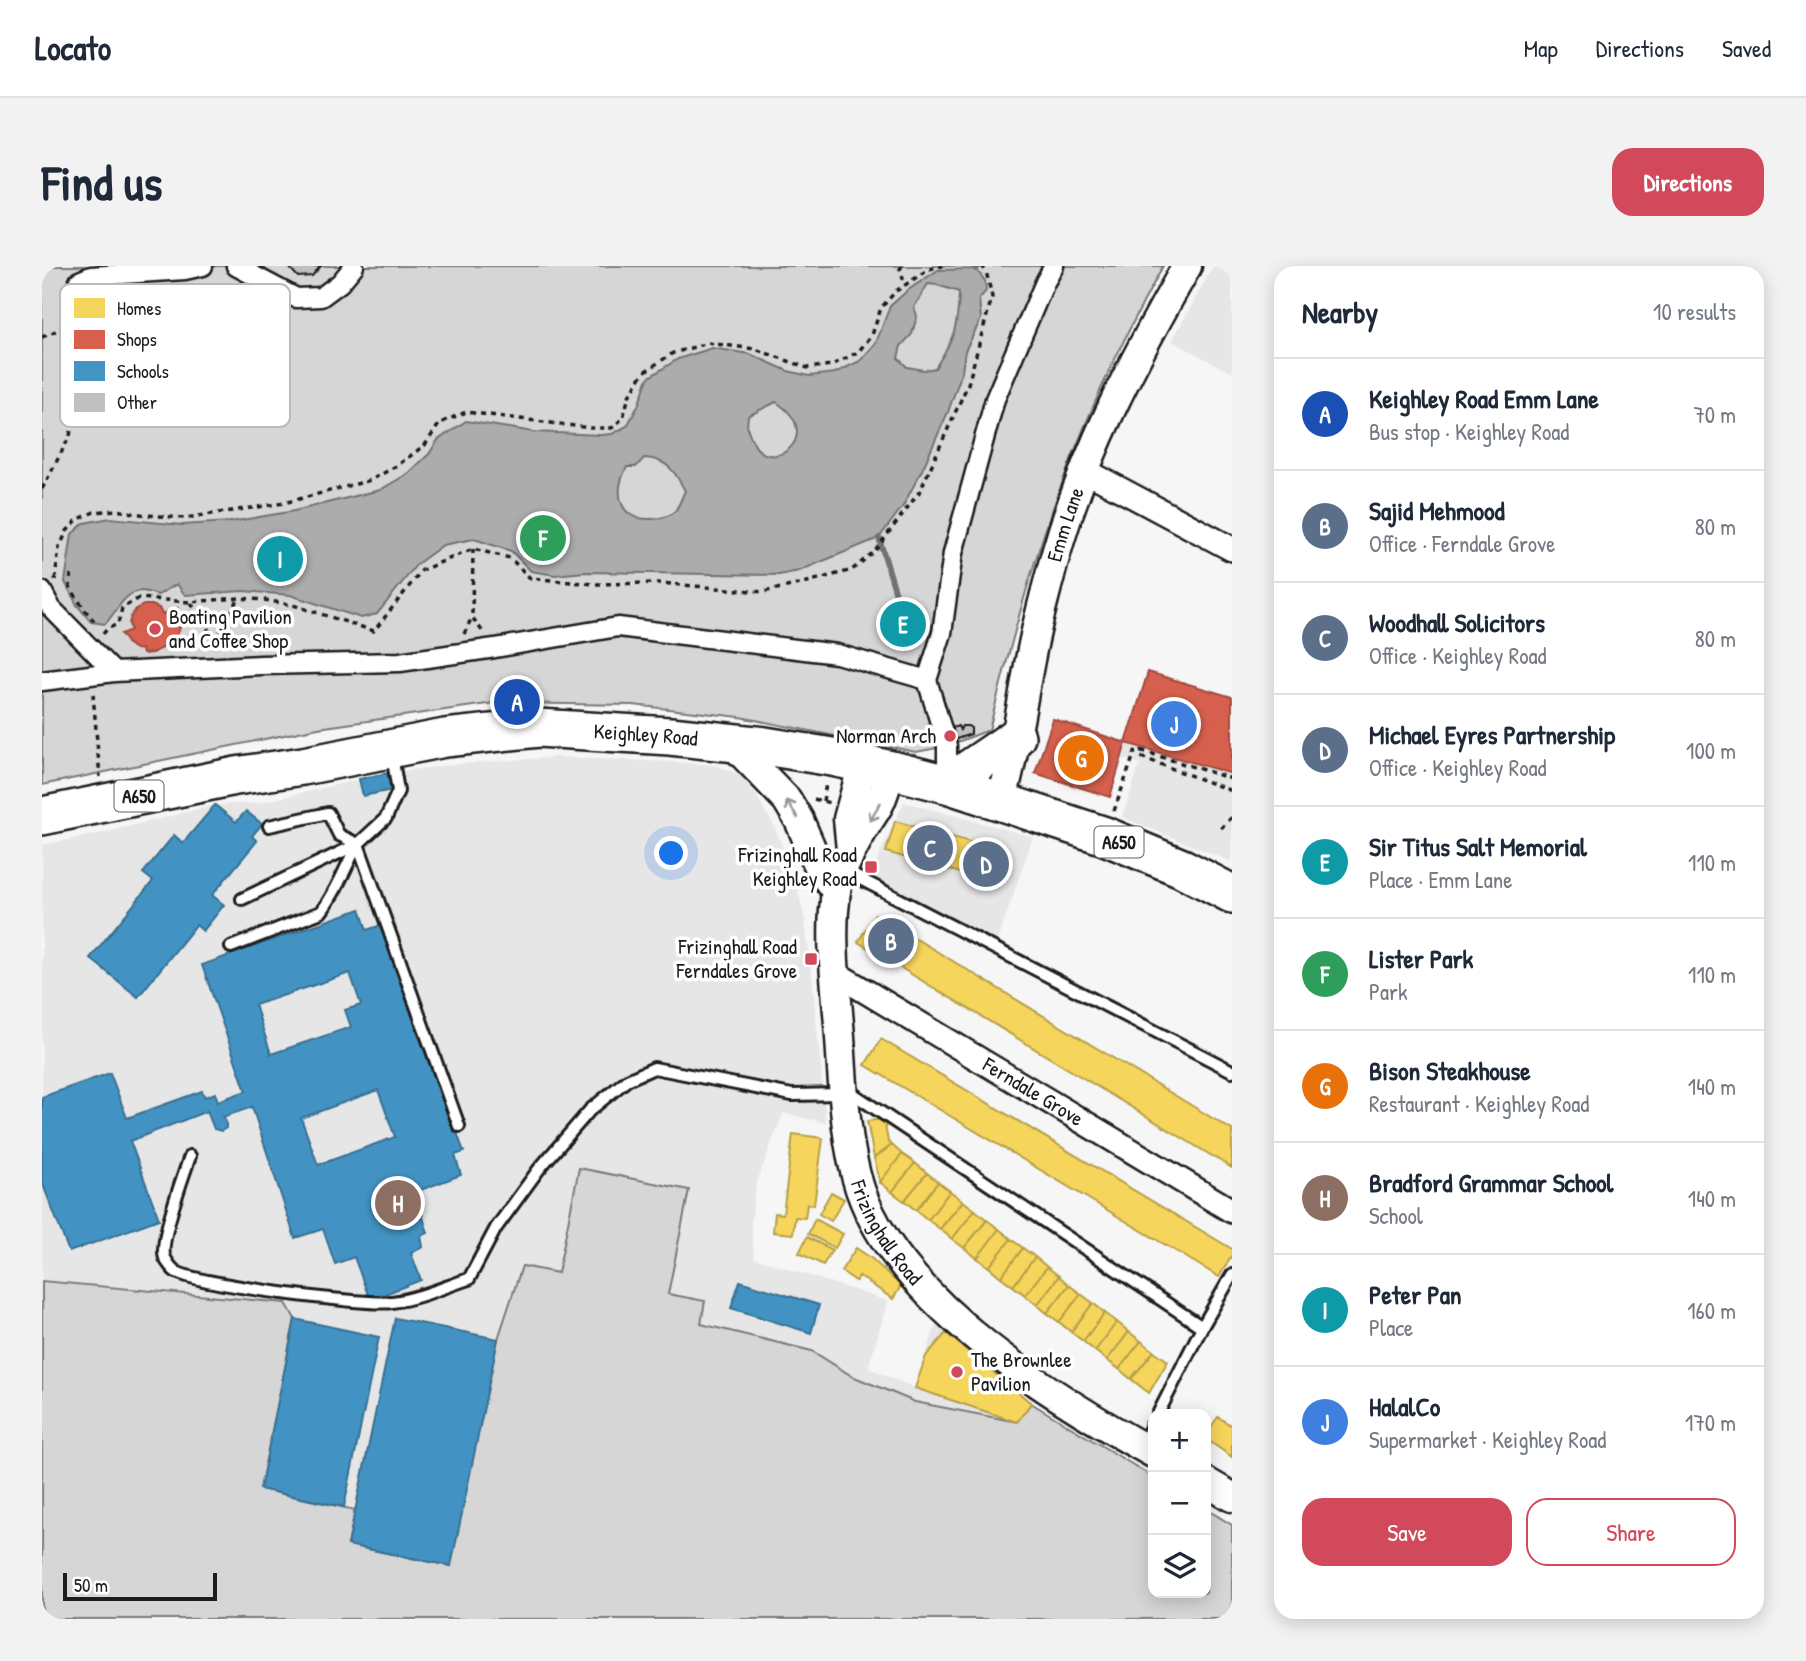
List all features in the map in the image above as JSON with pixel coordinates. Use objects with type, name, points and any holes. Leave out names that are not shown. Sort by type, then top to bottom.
[{"type":"highway","name":"Keighley Road","points":[[42,816],[236,776],[303,766],[445,738],[538,728],[670,736],[765,746],[877,767],[947,784],[1105,836],[1182,868],[1232,894]]},
{"type":"highway","points":[[947,784],[1016,737]]},
{"type":"street","points":[[79,281],[91,276],[185,270],[203,266]]},
{"type":"street","points":[[236,266],[270,284]]},
{"type":"street","points":[[290,295],[296,298],[321,297],[341,283],[354,266]]},
{"type":"street","points":[[947,784],[947,746],[927,680],[943,633],[953,553],[995,399],[1054,266]]},
{"type":"street","name":"Emm Lane","points":[[1002,802],[1010,773],[1033,645],[1055,556],[1084,470],[1118,392],[1187,266]]},
{"type":"street","points":[[1084,470],[1232,549]]},
{"type":"street","points":[[42,591],[51,608],[114,672]]},
{"type":"street","points":[[42,681],[114,672],[400,662],[618,627],[837,653],[927,680]]},
{"type":"street","points":[[731,742],[787,800],[799,820],[820,869],[843,870]]},
{"type":"street","name":"Frizinghall Road","points":[[877,767],[881,802],[843,870],[832,935],[844,1091],[850,1145],[860,1189],[878,1227],[901,1262],[966,1328],[1029,1378],[1090,1416],[1148,1441]]},
{"type":"street","name":"Ferndale Grove","points":[[835,972],[1232,1211]]},
{"type":"street","points":[[1211,1485],[1232,1497]]},
{"type":"lane","points":[[231,947],[321,912],[330,901],[358,845],[386,818],[398,791],[391,749]]},
{"type":"lane","points":[[269,826],[328,813],[339,835],[358,845],[459,1126]]},
{"type":"lane","points":[[242,899],[358,845]]},
{"type":"lane","points":[[843,870],[1232,1071]]},
{"type":"lane","points":[[190,1156],[163,1241],[164,1257],[175,1271],[198,1279],[244,1287],[391,1303],[469,1279],[496,1228],[539,1169],[590,1110],[627,1080],[654,1068],[792,1095],[844,1091],[1202,1327]]},
{"type":"lane","points":[[1161,1409],[1232,1275]]},
{"type":"path","points":[[902,266],[900,268],[905,285]]},
{"type":"path","points":[[51,608],[59,548],[67,531],[77,520],[94,512],[116,510],[185,518],[284,503],[334,490],[371,480],[398,465],[425,445],[440,423],[466,412],[590,428],[612,428],[623,418],[629,396],[645,372],[673,352],[708,343],[755,349],[808,368],[832,365],[858,352],[872,335],[881,308],[896,291],[929,269],[943,266]]},
{"type":"path","points":[[90,648],[107,629],[118,624],[122,608],[139,597],[190,602],[239,597],[293,605],[374,631],[422,570],[473,550],[510,558],[530,578],[593,584],[659,583],[764,592],[852,570],[875,551],[920,491],[968,384],[992,298],[986,271],[982,266]]},
{"type":"path","points":[[42,338],[60,330]]},
{"type":"path","points":[[42,489],[70,436],[71,427]]},
{"type":"path","points":[[473,550],[472,617],[495,648]]},
{"type":"path","points":[[71,574],[70,587],[95,622]]},
{"type":"path","points":[[215,667],[215,640],[239,597]]},
{"type":"path","points":[[190,602],[215,640]]},
{"type":"path","points":[[92,675],[99,773]]},
{"type":"path","points":[[1105,836],[1136,749],[1232,779]]},
{"type":"path","points":[[1143,751],[1141,757],[1232,791]]},
{"type":"path","points":[[1182,773],[1184,764]]},
{"type":"path","points":[[1216,785],[1219,775]]},
{"type":"path","points":[[1221,828],[1232,817]]},
{"type":"shaded area","points":[[42,266],[1163,266],[1107,375],[1060,488],[1028,585],[989,730],[947,746],[916,752],[740,717],[633,705],[494,703],[318,728],[42,785]]},
{"type":"shaded area","points":[[1213,266],[1232,266],[1232,373],[1172,341]]},
{"type":"shaded area","points":[[976,269],[985,281],[986,291],[979,299],[981,319],[965,351],[962,372],[948,412],[923,468],[903,506],[879,538],[799,571],[779,575],[585,572],[555,575],[531,571],[511,551],[474,539],[443,545],[417,564],[377,614],[361,618],[290,595],[243,591],[185,595],[177,584],[158,595],[135,592],[121,603],[105,624],[91,622],[77,605],[65,582],[72,534],[84,523],[110,518],[182,525],[230,522],[294,511],[380,490],[409,473],[429,454],[438,440],[466,421],[534,432],[612,434],[627,426],[648,378],[678,359],[712,348],[750,354],[788,371],[809,376],[835,373],[860,361],[876,343],[890,306],[938,270]],"holes":[[[928,284],[959,292],[954,332],[935,368],[924,370],[907,367],[898,358],[901,346],[912,334],[917,316],[914,307]],[[776,402],[791,415],[797,428],[796,439],[790,448],[781,454],[761,452],[749,432],[748,416]],[[644,458],[652,459],[674,472],[685,491],[675,511],[663,518],[649,519],[638,518],[625,509],[621,502],[620,485],[627,467],[636,467]],[[273,543],[286,551],[293,546],[300,549],[299,555],[289,568],[273,568],[266,558],[266,545]]]},
{"type":"shaded area","points":[[1148,672],[1232,697],[1232,862],[1122,817],[1140,764],[1122,758]]},
{"type":"shaded area","points":[[557,757],[716,765],[740,775],[756,795],[774,826],[795,878],[805,921],[812,974],[826,1123],[783,1113],[756,1184],[751,1221],[754,1258],[888,1301],[868,1368],[915,1388],[936,1324],[1031,1403],[1148,1474],[1148,1598],[1211,1598],[1211,1512],[1232,1525],[1232,1619],[42,1619],[42,845],[215,805],[258,803],[388,773],[457,764]]},
{"type":"shaded area","points":[[904,802],[1033,837],[997,942],[869,878]]},
{"type":"shaded area","points":[[579,1168],[689,1190],[668,1294],[705,1301],[701,1324],[812,1351],[852,1376],[915,1402],[1017,1422],[1031,1403],[1148,1474],[1148,1598],[1211,1598],[1211,1512],[1232,1525],[1232,1619],[42,1619],[42,1281],[286,1303],[295,1319],[260,1489],[355,1510],[348,1545],[450,1566],[498,1339],[522,1266],[558,1273]]},
{"type":"building: Homes","points":[[895,821],[1009,853],[1000,884],[886,852]]},
{"type":"building: Homes","points":[[875,914],[1232,1130],[1232,1168],[858,942]]},
{"type":"building: Homes","points":[[881,1039],[1232,1249],[1232,1255],[1219,1277],[865,1065]]},
{"type":"building: Homes","points":[[884,1119],[888,1142],[892,1145],[874,1158],[867,1121]]},
{"type":"building: Homes","points":[[793,1134],[823,1138],[814,1205],[807,1204],[805,1218],[795,1217],[793,1234],[773,1232],[775,1213],[783,1214]]},
{"type":"building: Homes","points":[[892,1145],[902,1154],[880,1182],[874,1158]]},
{"type":"building: Homes","points":[[902,1154],[915,1163],[892,1192],[880,1182]]},
{"type":"building: Homes","points":[[915,1163],[927,1173],[904,1201],[892,1192]]},
{"type":"building: Homes","points":[[927,1173],[938,1182],[916,1210],[904,1201]]},
{"type":"building: Homes","points":[[938,1182],[950,1191],[928,1220],[916,1210]]},
{"type":"building: Homes","points":[[950,1191],[963,1201],[940,1229],[928,1220]]},
{"type":"building: Homes","points":[[831,1192],[844,1199],[831,1221],[819,1214]]},
{"type":"building: Homes","points":[[963,1201],[975,1210],[952,1239],[940,1229]]},
{"type":"building: Homes","points":[[975,1210],[987,1220],[964,1248],[952,1239]]},
{"type":"building: Homes","points":[[815,1219],[843,1234],[835,1248],[808,1234]]},
{"type":"building: Homes","points":[[987,1220],[999,1229],[977,1258],[964,1248]]},
{"type":"building: Homes","points":[[999,1229],[1011,1239],[989,1267],[977,1258]]},
{"type":"building: Homes","points":[[807,1237],[832,1250],[823,1265],[799,1253]]},
{"type":"building: Homes","points":[[1011,1239],[1023,1248],[1001,1277],[989,1267]]},
{"type":"building: Homes","points":[[856,1248],[901,1286],[893,1299],[859,1276],[856,1281],[841,1271]]},
{"type":"building: Homes","points":[[1023,1248],[1035,1257],[1013,1286],[1001,1277]]},
{"type":"building: Homes","points":[[1035,1257],[1047,1267],[1025,1295],[1013,1286]]},
{"type":"building: Homes","points":[[1047,1267],[1059,1276],[1037,1305],[1025,1295]]},
{"type":"building: Homes","points":[[1059,1276],[1069,1285],[1047,1313],[1037,1305]]},
{"type":"building: Homes","points":[[1069,1285],[1081,1294],[1059,1322],[1047,1313]]},
{"type":"building: Homes","points":[[1081,1294],[1093,1303],[1071,1332],[1059,1322]]},
{"type":"building: Homes","points":[[1093,1303],[1105,1313],[1083,1341],[1071,1332]]},
{"type":"building: Homes","points":[[1105,1313],[1117,1322],[1095,1351],[1083,1341]]},
{"type":"building: Homes","points":[[1117,1322],[1129,1332],[1107,1360],[1095,1351]]},
{"type":"building: Homes","points":[[1129,1332],[1141,1341],[1119,1369],[1107,1360]]},
{"type":"building: Homes","name":"The Brownlee Pavilion","points":[[946,1333],[1031,1403],[1017,1422],[915,1388],[926,1356]]},
{"type":"building: Homes","points":[[1141,1341],[1154,1351],[1131,1379],[1119,1369]]},
{"type":"building: Homes","points":[[1154,1351],[1168,1361],[1149,1393],[1131,1379]]},
{"type":"building: Homes","points":[[1218,1417],[1232,1426],[1232,1457],[1211,1442],[1211,1427]]},
{"type":"building: Shops","name":"Boating Pavilion and Coffee Shop","points":[[144,605],[159,608],[162,614],[178,608],[181,618],[174,643],[172,640],[167,646],[143,654],[142,650],[128,644],[121,634],[131,630],[131,616],[137,608]]},
{"type":"building: Shops","points":[[1148,672],[1232,697],[1232,774],[1126,743]]},
{"type":"building: Shops","points":[[1053,719],[1126,743],[1110,797],[1035,773]]},
{"type":"building: Schools","points":[[388,773],[392,790],[363,796],[359,779]]},
{"type":"building: Schools","points":[[215,805],[236,822],[246,811],[262,824],[252,836],[257,841],[212,895],[224,905],[203,931],[196,925],[138,997],[90,958],[153,881],[143,873],[174,835],[183,843]]},
{"type":"building: Schools","points":[[360,909],[367,930],[381,925],[464,1152],[455,1155],[461,1175],[415,1192],[428,1233],[421,1236],[423,1247],[411,1253],[421,1280],[370,1300],[354,1257],[335,1264],[323,1229],[295,1238],[252,1107],[223,1117],[226,1128],[221,1131],[214,1129],[207,1111],[130,1141],[159,1219],[69,1252],[42,1182],[42,1097],[110,1073],[127,1118],[202,1091],[205,1097],[215,1093],[218,1101],[246,1091],[202,965]],"holes":[[[350,973],[361,1005],[345,1010],[351,1027],[271,1054],[255,1005]],[[378,1090],[395,1137],[318,1165],[301,1118]]]},
{"type":"building: Schools","points":[[740,1281],[819,1305],[811,1333],[731,1308]]},
{"type":"building: Schools","points":[[395,1318],[498,1339],[451,1566],[348,1545]]},
{"type":"building: Schools","points":[[295,1319],[379,1337],[344,1507],[260,1489]]},
{"type":"building: Other","points":[[288,266],[321,266],[312,276],[298,277]]},
{"type":"building: Other","name":"Norman Arch","points":[[958,726],[960,730],[962,726],[968,726],[971,728],[971,734],[936,746],[933,744],[933,735]]},
{"type":"waterway","points":[[976,269],[979,266]]},
{"type":"waterway","points":[[879,538],[896,594]]},
{"type":"place","name":"Lister Park","points":[[543,538]]},
{"type":"place","name":"Peter Pan","points":[[280,559]]},
{"type":"place","name":"Sir Titus Salt Memorial","points":[[903,624]]},
{"type":"place","name":"Boating Pavilion and Coffee Shop","points":[[155,629]]},
{"type":"place","name":"Keighley Road Emm Lane","points":[[517,702]]},
{"type":"place","name":"HalalCo","points":[[1174,724]]},
{"type":"place","name":"Norman Arch","points":[[950,736]]},
{"type":"place","name":"Bison Steakhouse","points":[[1081,758]]},
{"type":"place","name":"Woodhall Solicitors","points":[[930,848]]},
{"type":"place","name":"Michael Eyres Partnership","points":[[986,864]]},
{"type":"place","name":"Frizinghall Road Keighley Road","points":[[871,867]]},
{"type":"place","name":"Sajid Mehmood","points":[[891,941]]},
{"type":"place","name":"Frizinghall Road Ferndales Grove","points":[[811,959]]},
{"type":"place","name":"Bradford Grammar School","points":[[398,1203]]},
{"type":"place","name":"The Brownlee Pavilion","points":[[957,1372]]}]
